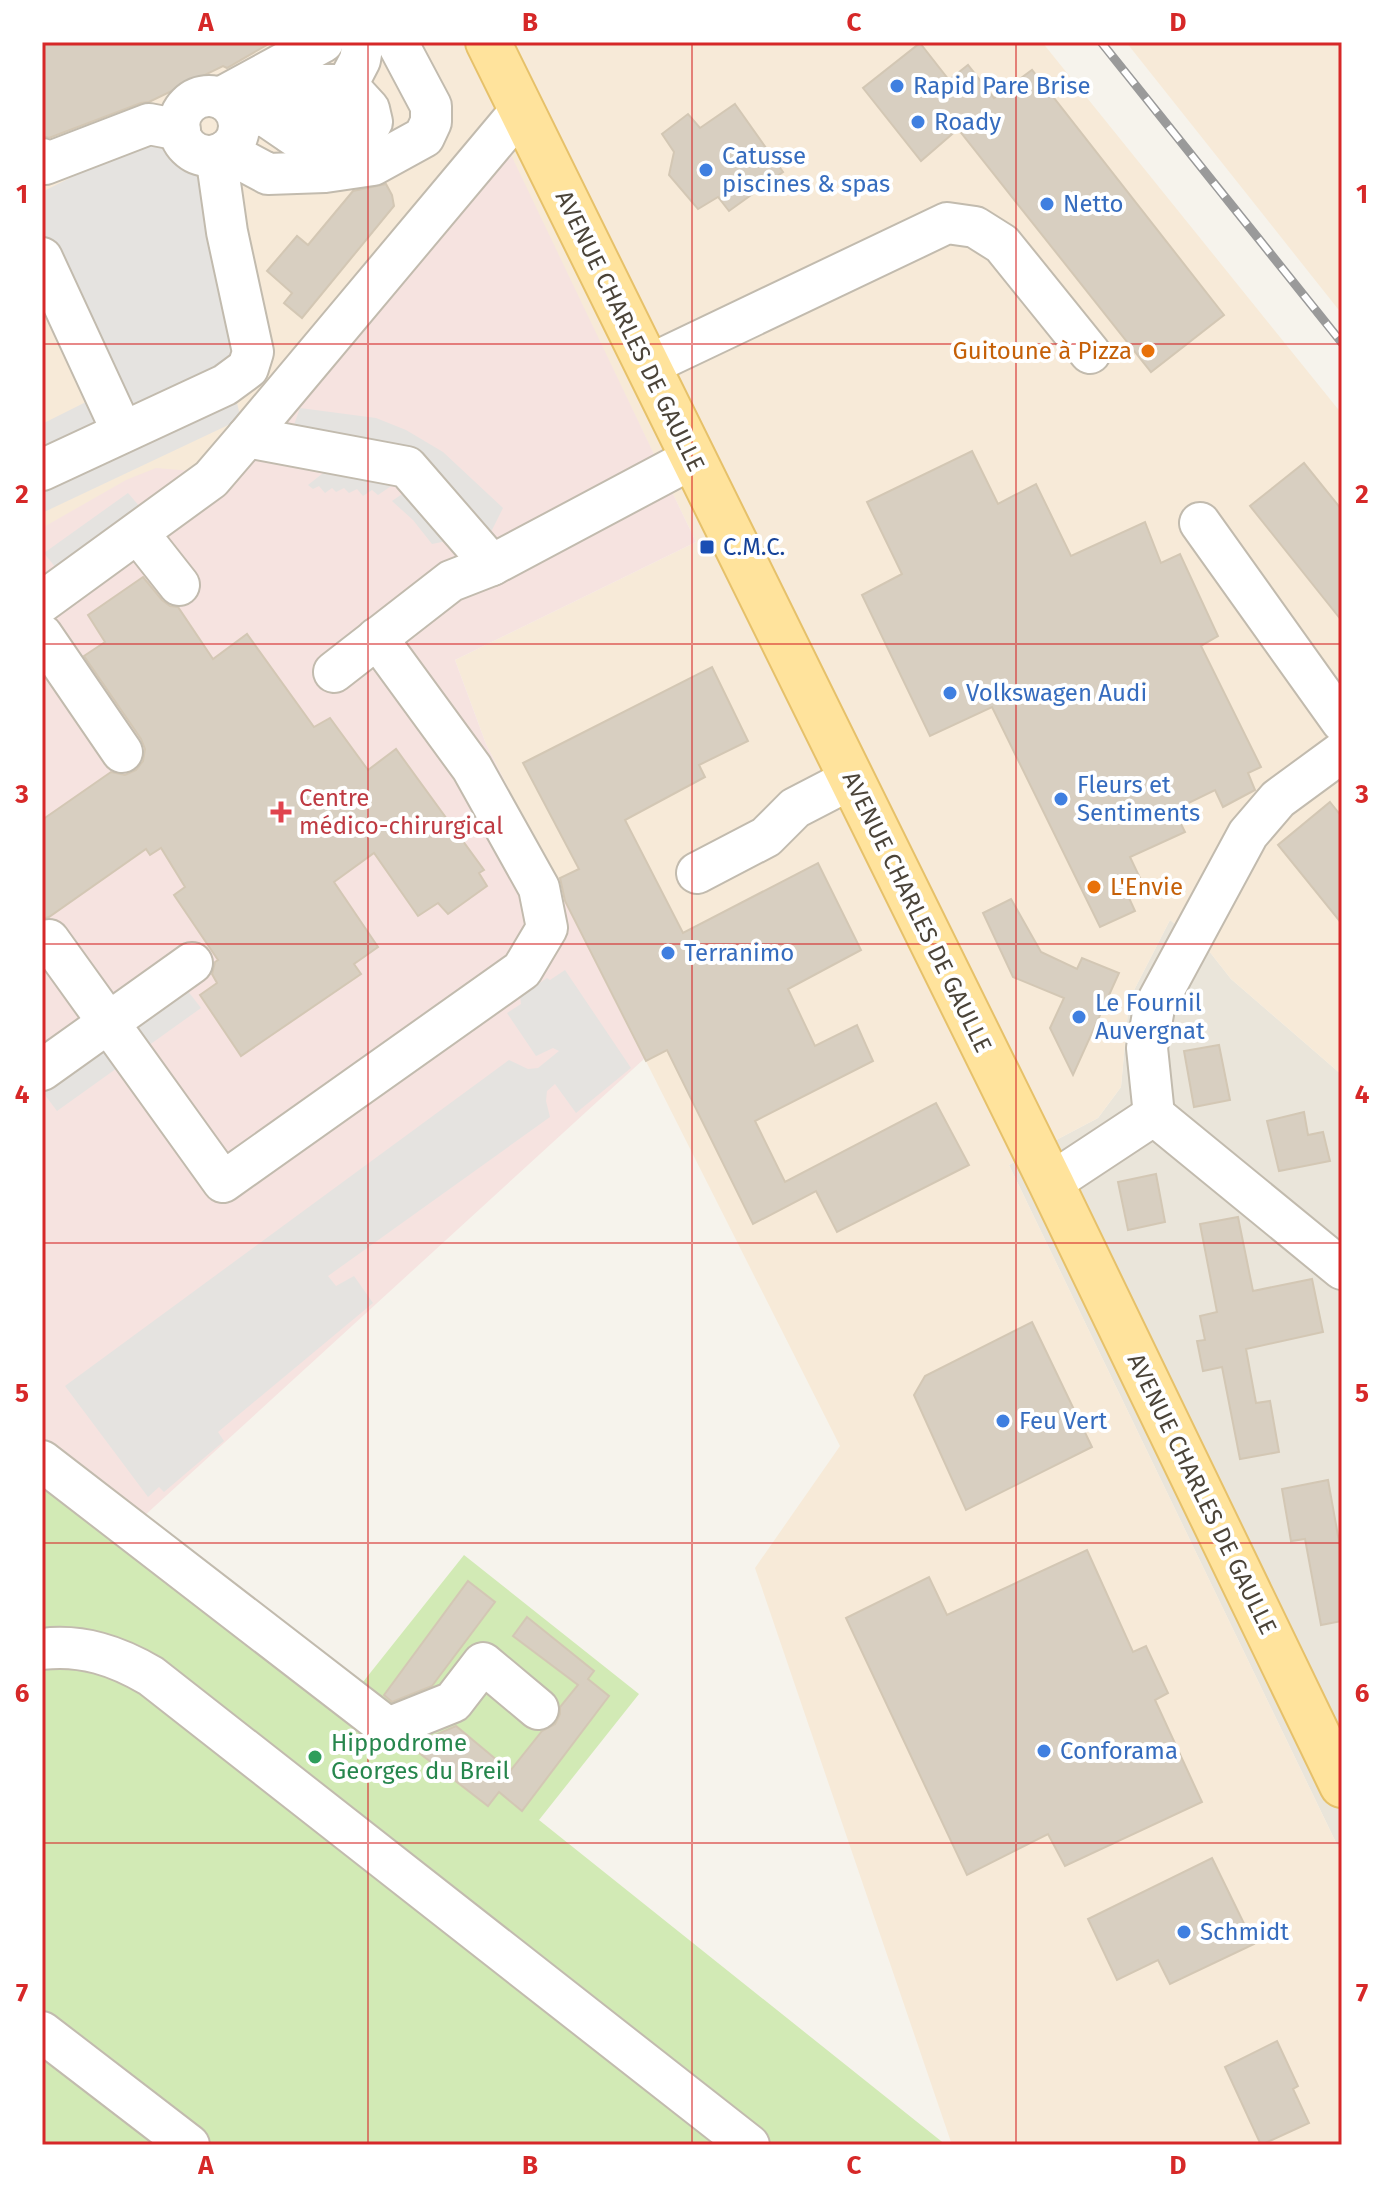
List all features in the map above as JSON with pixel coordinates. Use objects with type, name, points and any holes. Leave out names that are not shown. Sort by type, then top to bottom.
[{"type":"main road","name":"AVENUE CHARLES DE GAULLE","points":[[488,42],[1051,1183],[1342,1785]]},
{"type":"street","points":[[42,470],[225,385],[248,368],[253,352],[227,232],[242,129],[323,42]]},
{"type":"street","points":[[347,85],[360,60],[363,42]]},
{"type":"street","points":[[42,159],[45,164],[149,124],[180,130],[184,110],[190,103],[209,96],[242,129],[268,174],[325,172],[373,165],[424,137],[431,122],[431,106],[397,42]]},
{"type":"street","points":[[317,85],[347,85],[369,109],[372,122],[368,128],[317,151],[242,129],[317,85]]},
{"type":"street","points":[[42,602],[211,479],[521,110]]},
{"type":"street","points":[[647,366],[947,223],[975,227],[1002,244],[1090,353]]},
{"type":"street","points":[[42,258],[122,431]]},
{"type":"street","points":[[247,437],[407,467],[492,565]]},
{"type":"street","points":[[334,672],[451,581],[492,565],[693,458]]},
{"type":"street","points":[[1200,523],[1342,722]]},
{"type":"street","points":[[138,533],[179,585]]},
{"type":"street","points":[[42,635],[122,752]]},
{"type":"street","points":[[49,940],[223,1182],[522,970],[547,928],[539,888],[472,768],[377,638]]},
{"type":"street","points":[[1342,752],[1278,799],[1248,834],[1154,1008],[1147,1048],[1154,1115],[1342,1269]]},
{"type":"street","points":[[697,873],[766,837],[795,808],[851,779]]},
{"type":"street","points":[[42,1070],[192,963]]},
{"type":"street","points":[[1051,1183],[1154,1115]]},
{"type":"street","points":[[42,1461],[388,1728],[453,1702],[483,1663],[538,1709]]},
{"type":"street","points":[[42,1649],[93,1650],[127,1662],[151,1676],[749,2145]]},
{"type":"street","points":[[42,2032],[189,2145]]},
{"type":"shaded area","points":[[42,42],[1042,42],[1342,414],[1342,1075],[1231,979],[1209,951],[1170,920],[1129,1000],[1121,1087],[1098,1118],[1009,1165],[1342,1855],[1342,2145],[952,2145],[755,1568],[840,1446],[486,744],[455,660],[696,542],[490,114],[461,162],[205,472],[42,528]]},
{"type":"shaded area","points":[[1126,42],[1342,42],[1342,314]]},
{"type":"shaded area","name":"Centre médico-chirurgical","points":[[491,113],[696,542],[455,660],[486,744],[644,1059],[143,1517],[42,1437],[42,528],[126,480],[156,468],[205,472],[461,162]]},
{"type":"shaded area","points":[[156,135],[204,173],[238,357],[235,395],[241,419],[42,513],[42,424],[110,390],[42,234],[42,192]]},
{"type":"shaded area","points":[[300,408],[376,418],[406,430],[443,452],[503,508],[491,532],[432,544],[413,520],[392,501],[405,492],[397,482],[378,495],[372,490],[363,496],[357,489],[349,493],[344,488],[336,492],[332,488],[325,493],[319,486],[313,489],[308,485],[327,470],[280,464]]},
{"type":"shaded area","points":[[128,493],[153,522],[68,583],[44,553]]},
{"type":"shaded area","points":[[1170,920],[1209,951],[1231,979],[1342,1075],[1342,1855],[1009,1165],[1098,1118],[1121,1087],[1129,1000]]},
{"type":"shaded area","points":[[169,967],[201,1008],[57,1111],[42,1091],[42,1059]]},
{"type":"shaded area","points":[[565,970],[631,1068],[576,1113],[555,1084],[547,1091],[550,1117],[328,1276],[336,1286],[354,1276],[373,1303],[218,1432],[224,1441],[164,1492],[159,1487],[148,1497],[65,1386],[509,1060],[528,1069],[538,1068],[559,1051],[553,1048],[536,1056],[507,1013],[521,1004],[520,996]]},
{"type":"green space","name":"Hippodrome Georges du Breil","points":[[42,1437],[359,1687],[464,1555],[639,1694],[539,1820],[946,2145],[42,2145]]},
{"type":"building","points":[[42,42],[272,42],[227,68],[223,66],[149,102],[49,138],[42,136]]},
{"type":"building","points":[[920,43],[949,80],[968,65],[994,98],[1032,70],[1224,315],[1151,372],[958,129],[921,161],[863,88]]},
{"type":"building","points":[[735,104],[783,172],[729,211],[718,197],[698,209],[669,175],[674,152],[662,134],[688,114],[700,128]]},
{"type":"building","points":[[386,184],[394,206],[302,318],[284,303],[292,293],[267,271],[297,236],[308,245],[353,191]]},
{"type":"building","points":[[972,451],[998,504],[1036,484],[1071,556],[1145,522],[1161,563],[1180,554],[1218,636],[1201,646],[1261,767],[1248,773],[1255,790],[1223,807],[1215,790],[1174,810],[1185,832],[1130,857],[1140,878],[1124,887],[1135,911],[1100,927],[992,707],[930,736],[862,595],[902,574],[867,502]]},
{"type":"building","points":[[1304,463],[1342,510],[1342,621],[1250,506]]},
{"type":"building","points":[[143,577],[162,600],[178,607],[213,659],[247,634],[314,727],[330,718],[368,770],[396,749],[484,870],[479,873],[487,886],[448,914],[438,903],[418,916],[374,853],[334,882],[378,947],[354,964],[361,974],[241,1056],[200,995],[217,983],[212,974],[218,960],[174,895],[185,887],[161,848],[150,855],[146,849],[42,919],[42,820],[111,772],[125,775],[136,770],[143,761],[145,749],[141,739],[84,656],[105,642],[88,615]]},
{"type":"building","points":[[712,667],[748,741],[699,765],[705,777],[625,820],[683,933],[818,863],[861,950],[788,989],[815,1046],[857,1025],[873,1061],[755,1121],[785,1182],[936,1103],[969,1165],[837,1232],[816,1191],[753,1224],[667,1050],[646,1061],[565,901],[560,878],[579,869],[523,763]]},
{"type":"building","points":[[1330,802],[1342,817],[1342,924],[1278,845]]},
{"type":"building","points":[[1011,899],[1041,952],[1077,969],[1082,958],[1119,973],[1073,1075],[1050,1028],[1064,998],[1013,977],[983,913]]},
{"type":"building","points":[[1219,1045],[1230,1100],[1194,1107],[1184,1051]]},
{"type":"building","points":[[1304,1112],[1308,1135],[1323,1132],[1330,1161],[1279,1171],[1267,1121]]},
{"type":"building","points":[[1156,1174],[1165,1222],[1128,1230],[1118,1182]]},
{"type":"building","points":[[1238,1217],[1253,1291],[1312,1279],[1323,1332],[1246,1349],[1256,1403],[1270,1401],[1279,1452],[1240,1459],[1222,1367],[1203,1371],[1197,1341],[1205,1340],[1200,1316],[1217,1312],[1200,1224]]},
{"type":"building","name":"Feu Vert","points":[[1032,1322],[1092,1447],[966,1510],[914,1395],[925,1376]]},
{"type":"building","points":[[1328,1480],[1342,1558],[1342,1621],[1321,1625],[1305,1539],[1291,1541],[1282,1489]]},
{"type":"building","name":"Conforama","points":[[1087,1550],[1133,1652],[1146,1646],[1168,1693],[1155,1700],[1202,1802],[1065,1866],[1048,1834],[967,1875],[846,1618],[929,1577],[947,1615]]},
{"type":"building","points":[[468,1581],[495,1602],[432,1686],[392,1702],[384,1695]]},
{"type":"building","points":[[527,1617],[594,1671],[588,1679],[609,1696],[522,1811],[499,1792],[488,1806],[410,1746],[456,1726],[510,1771],[542,1731],[555,1724],[560,1707],[578,1685],[513,1636]]},
{"type":"building","points":[[1212,1858],[1254,1944],[1170,1984],[1158,1960],[1117,1980],[1088,1919]]},
{"type":"building","points":[[1277,2041],[1298,2086],[1293,2089],[1309,2123],[1261,2145],[1225,2067]]},
{"type":"railway","points":[[1101,42],[1342,343]]},
{"type":"place","name":"Rapid Pare Brise","points":[[897,86]]},
{"type":"place","name":"Roady","points":[[918,122]]},
{"type":"place","name":"Catusse piscines & spas","points":[[706,170]]},
{"type":"place","name":"Netto","points":[[1047,204]]},
{"type":"place","name":"Guitoune à Pizza","points":[[1148,351]]},
{"type":"place","name":"C.M.C.","points":[[707,547]]},
{"type":"place","name":"Volkswagen Audi","points":[[950,693]]},
{"type":"place","name":"Fleurs et Sentiments","points":[[1061,799]]},
{"type":"place","name":"Centre médico-chirurgical","points":[[281,812]]},
{"type":"place","name":"L'Envie","points":[[1094,887]]},
{"type":"place","name":"Terranimo","points":[[668,953]]},
{"type":"place","name":"Le Fournil Auvergnat","points":[[1079,1017]]},
{"type":"place","name":"Feu Vert","points":[[1003,1421]]},
{"type":"place","name":"Conforama","points":[[1044,1751]]},
{"type":"place","name":"Hippodrome Georges du Breil","points":[[315,1757]]},
{"type":"place","name":"Schmidt","points":[[1184,1932]]}]
